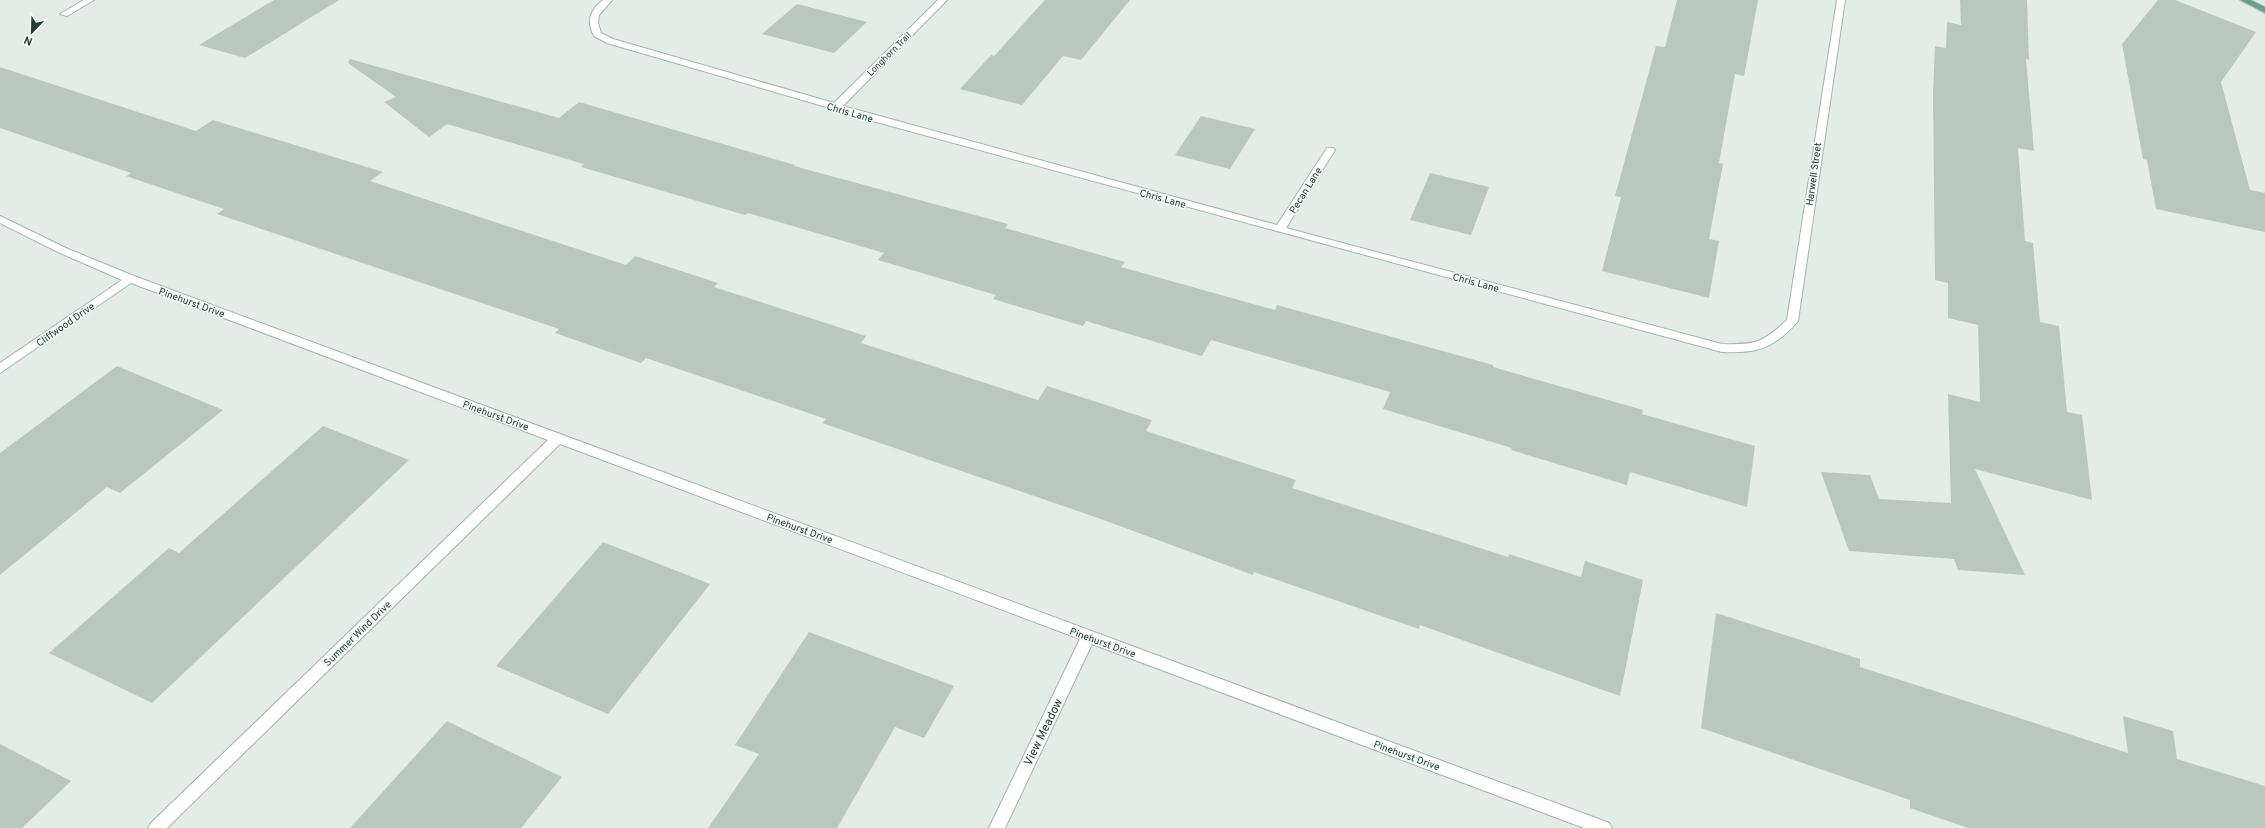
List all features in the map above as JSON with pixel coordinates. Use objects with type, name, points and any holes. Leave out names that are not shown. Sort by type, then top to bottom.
[{"type":"main road","points":[[2244,0],[2265,10]]},
{"type":"street","points":[[64,14],[90,0]]},
{"type":"street","name":"Chris Lane","points":[[608,0],[597,8],[593,24],[597,34],[610,41],[835,108],[1722,348],[1752,350],[1772,341]]},
{"type":"street","name":"Longhorn Trail","points":[[835,108],[943,0]]},
{"type":"street","name":"Harwell Street","points":[[1772,341],[1792,321],[1841,0]]},
{"type":"street","name":"Pecan Lane","points":[[1280,229],[1330,150]]},
{"type":"street","name":"Pinehurst Drive","points":[[0,219],[64,251],[130,279],[1604,828]]},
{"type":"street","name":"Cliffwood Drive","points":[[0,369],[130,279]]},
{"type":"street","name":"Summer Wind Drive","points":[[156,828],[558,438]]},
{"type":"street","name":"View Meadow","points":[[997,828],[1089,636]]},
{"type":"building","points":[[274,0],[339,0],[245,58],[199,45]]},
{"type":"building","points":[[1045,0],[1130,0],[1081,60],[1063,56],[1022,105],[960,89],[991,55],[994,56]]},
{"type":"building","points":[[1677,0],[1758,0],[1744,76],[1735,74],[1719,163],[1723,164],[1709,239],[1719,241],[1709,298],[1602,271],[1621,197],[1615,196],[1656,46],[1665,47]]},
{"type":"building","points":[[1960,0],[2027,0],[2029,60],[2026,59],[2034,151],[2018,148],[2025,241],[2033,243],[2040,322],[2059,326],[2067,412],[2082,415],[2092,500],[1975,469],[2025,575],[1958,570],[1954,559],[1849,551],[1821,472],[1870,475],[1879,499],[1951,503],[1948,394],[1980,402],[1978,325],[1948,318],[1948,283],[1935,280],[1933,94],[1935,46],[1946,48],[1947,22],[1961,25]]},
{"type":"building","points":[[2158,0],[2175,0],[2256,32],[2221,82],[2250,190],[2265,193],[2265,232],[2156,209],[2147,160],[2143,159],[2122,44]]},
{"type":"building","points":[[797,4],[867,22],[834,53],[762,34]]},
{"type":"building","points":[[350,59],[559,118],[579,102],[795,165],[794,166],[1008,224],[1005,228],[1125,262],[1121,267],[1275,310],[1277,305],[1493,365],[1493,367],[1643,410],[1642,414],[1755,446],[1747,507],[1630,472],[1627,485],[1511,450],[1512,448],[1383,409],[1390,392],[1211,340],[1202,356],[1086,321],[1083,326],[993,299],[996,295],[878,260],[884,253],[748,213],[745,215],[581,167],[584,164],[447,124],[429,137],[384,102],[396,97],[348,63]]},
{"type":"building","points":[[0,67],[196,131],[213,120],[383,172],[370,181],[626,265],[635,256],[718,283],[714,287],[866,336],[861,343],[1038,400],[1047,386],[1152,420],[1146,431],[1296,480],[1292,488],[1508,557],[1509,554],[1581,577],[1585,561],[1643,580],[1620,696],[1420,625],[1419,629],[1254,572],[1253,575],[1098,518],[822,423],[826,419],[646,358],[641,363],[555,333],[559,329],[217,214],[224,209],[126,176],[131,173],[0,128]]},
{"type":"building","points":[[1201,116],[1255,129],[1230,169],[1175,155]]},
{"type":"building","points":[[1430,173],[1489,187],[1471,235],[1410,220]]},
{"type":"building","points":[[117,366],[223,410],[120,493],[107,487],[0,575],[0,453]]},
{"type":"building","points":[[323,426],[409,460],[152,703],[49,653],[169,548],[179,553]]},
{"type":"building","points":[[603,542],[710,584],[608,714],[496,666]]},
{"type":"building","points":[[1716,613],[1860,659],[1860,667],[2128,753],[2123,716],[2173,731],[2177,759],[2265,786],[2265,828],[1968,828],[1910,808],[1910,800],[1701,728]]},
{"type":"building","points":[[809,632],[954,686],[924,738],[895,727],[837,828],[708,828],[759,754],[735,745]]},
{"type":"building","points":[[447,721],[562,777],[521,828],[350,828]]},
{"type":"building","points":[[0,744],[71,781],[22,828],[0,828]]}]
